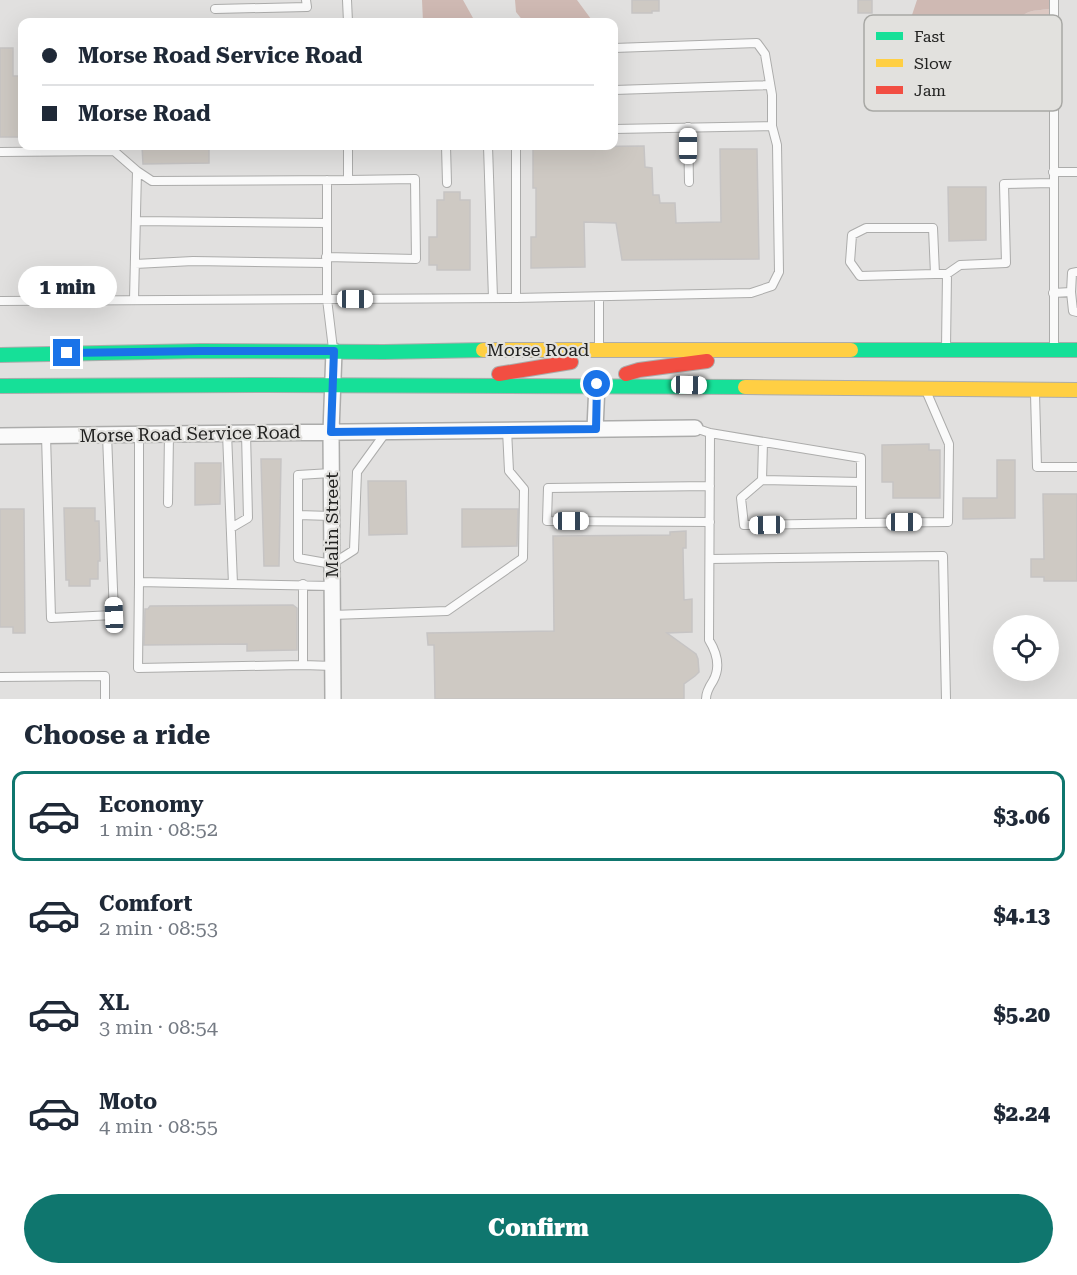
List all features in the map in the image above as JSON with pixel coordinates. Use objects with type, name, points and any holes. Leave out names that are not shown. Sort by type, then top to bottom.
[{"type":"main road","points":[[459,384],[514,370],[584,361],[599,350]]},
{"type":"main road","points":[[597,384],[639,370],[679,366],[771,350]]},
{"type":"main road","name":"Morse Road","points":[[0,355],[201,351],[1077,350]]},
{"type":"main road","name":"Morse Road","points":[[0,386],[597,384],[1077,390]]},
{"type":"street","name":"Malin Street","points":[[333,699],[331,432],[334,351]]},
{"type":"street","points":[[596,429],[597,384]]},
{"type":"street","name":"Morse Road Service Road","points":[[0,436],[596,429],[702,431]]},
{"type":"lane","points":[[215,9],[307,7],[306,0]]},
{"type":"lane","points":[[348,0],[348,18]]},
{"type":"lane","points":[[1054,0],[1054,15]]},
{"type":"lane","points":[[0,301],[599,297],[751,293],[772,286],[779,272],[777,145],[772,126],[770,85],[765,54],[757,43],[618,48]]},
{"type":"lane","points":[[618,90],[770,85]]},
{"type":"lane","points":[[1053,111],[1054,350]]},
{"type":"lane","points":[[618,129],[772,126]]},
{"type":"lane","points":[[688,127],[688,182]]},
{"type":"lane","points":[[348,150],[348,180]]},
{"type":"lane","points":[[446,150],[447,183]]},
{"type":"lane","points":[[488,150],[493,298]]},
{"type":"lane","points":[[516,150],[516,298]]},
{"type":"lane","points":[[0,152],[114,151],[152,181],[415,179],[416,259],[193,261],[135,264]]},
{"type":"lane","points":[[134,300],[137,171]]},
{"type":"lane","points":[[1053,172],[1077,172]]},
{"type":"lane","points":[[327,180],[327,299],[334,351]]},
{"type":"lane","points":[[935,274],[933,228],[866,228],[852,235],[850,262],[860,276],[947,274],[960,265],[1006,263],[1004,184],[1053,183]]},
{"type":"lane","points":[[136,221],[327,223]]},
{"type":"lane","points":[[1077,272],[1072,273],[1071,292],[1073,311],[1077,312]]},
{"type":"lane","points":[[946,350],[947,274]]},
{"type":"lane","points":[[1053,293],[1071,292]]},
{"type":"lane","points":[[599,297],[599,350]]},
{"type":"lane","points":[[861,482],[762,480],[741,498],[744,525],[948,522],[949,444],[925,389]]},
{"type":"lane","points":[[1035,390],[1036,467],[1077,467]]},
{"type":"lane","points":[[332,615],[447,611],[523,558],[524,489],[509,471],[507,430]]},
{"type":"lane","points":[[706,699],[717,669],[715,649],[710,640],[710,486],[702,431],[861,458],[861,523]]},
{"type":"lane","points":[[331,473],[298,475],[298,558],[332,564],[354,550],[357,472],[386,432]]},
{"type":"lane","points":[[227,433],[233,584]]},
{"type":"lane","points":[[231,528],[248,518],[246,433]]},
{"type":"lane","points":[[139,434],[138,668],[333,666]]},
{"type":"lane","points":[[168,503],[169,434]]},
{"type":"lane","points":[[46,435],[51,618],[114,615],[107,435]]},
{"type":"lane","points":[[762,480],[763,442]]},
{"type":"lane","points":[[710,486],[548,488],[548,521],[710,522]]},
{"type":"lane","points":[[298,515],[331,516]]},
{"type":"lane","points":[[710,559],[943,556],[946,699]]},
{"type":"lane","points":[[139,582],[332,586]]},
{"type":"lane","points":[[303,584],[303,665]]},
{"type":"lane","points":[[0,677],[105,676],[105,699]]},
{"type":"shaded area","points":[[422,0],[463,0],[473,18],[423,18]]},
{"type":"shaded area","points":[[515,0],[577,0],[590,18],[521,18],[516,12]]},
{"type":"shaded area","points":[[917,0],[1049,0],[1049,9],[1036,10],[1024,15],[912,15]]},
{"type":"shaded area","points":[[1049,9],[1049,15],[1024,15],[1036,10]]},
{"type":"building","points":[[632,0],[659,0],[659,11],[632,13]]},
{"type":"building","points":[[858,0],[872,0],[872,13],[858,13]]},
{"type":"building","points":[[0,48],[13,48],[13,76],[18,76],[18,137],[0,137]]},
{"type":"building","points":[[618,146],[644,146],[645,167],[652,168],[653,195],[659,195],[660,203],[675,203],[676,223],[721,222],[720,149],[757,149],[759,259],[622,260],[616,223],[584,222],[585,267],[531,268],[531,237],[536,237],[536,188],[533,188],[533,150],[618,150]]},
{"type":"building","points":[[142,150],[209,150],[209,163],[143,164]]},
{"type":"building","points":[[948,187],[986,187],[986,240],[949,241]]},
{"type":"building","points":[[444,192],[460,192],[460,200],[470,200],[470,270],[437,270],[437,265],[429,265],[429,237],[437,237],[437,200],[444,200]]},
{"type":"building","points":[[929,444],[929,450],[940,450],[940,498],[893,498],[893,482],[882,482],[882,445]]},
{"type":"building","points":[[261,459],[281,459],[279,566],[264,566]]},
{"type":"building","points":[[997,460],[1015,460],[1015,518],[963,519],[963,498],[997,498]]},
{"type":"building","points":[[195,463],[221,463],[220,504],[195,505]]},
{"type":"building","points":[[368,481],[406,481],[407,534],[369,535]]},
{"type":"building","points":[[1043,494],[1077,494],[1077,581],[1044,581],[1044,577],[1031,577],[1031,559],[1044,559]]},
{"type":"building","points":[[64,508],[95,508],[95,521],[99,521],[100,561],[98,561],[98,579],[90,579],[90,586],[69,586],[69,580],[66,580]]},
{"type":"building","points":[[0,509],[24,509],[25,633],[13,633],[13,627],[0,627]]},
{"type":"building","points":[[462,509],[518,509],[517,546],[462,547]]},
{"type":"building","points":[[686,531],[686,548],[683,548],[684,600],[692,599],[692,632],[667,633],[696,654],[698,659],[699,672],[684,684],[684,699],[435,699],[434,645],[428,645],[427,633],[554,631],[553,536],[670,535],[670,532]]},
{"type":"building","points":[[293,605],[297,608],[297,650],[247,651],[247,644],[144,645],[145,609],[150,606]]},
{"type":"traffic: fast","points":[[0,355],[201,351],[483,350]]},
{"type":"traffic: fast","points":[[851,350],[1077,350]]},
{"type":"traffic: fast","points":[[0,386],[745,387]]},
{"type":"traffic: slow","points":[[483,350],[851,350]]},
{"type":"traffic: slow","points":[[745,387],[1077,390]]},
{"type":"traffic: jam","points":[[626,374],[639,370],[707,361]]},
{"type":"traffic: jam","points":[[499,374],[571,362]]},
{"type":"route","points":[[67,353],[334,351],[331,432],[596,429],[597,384]]}]
